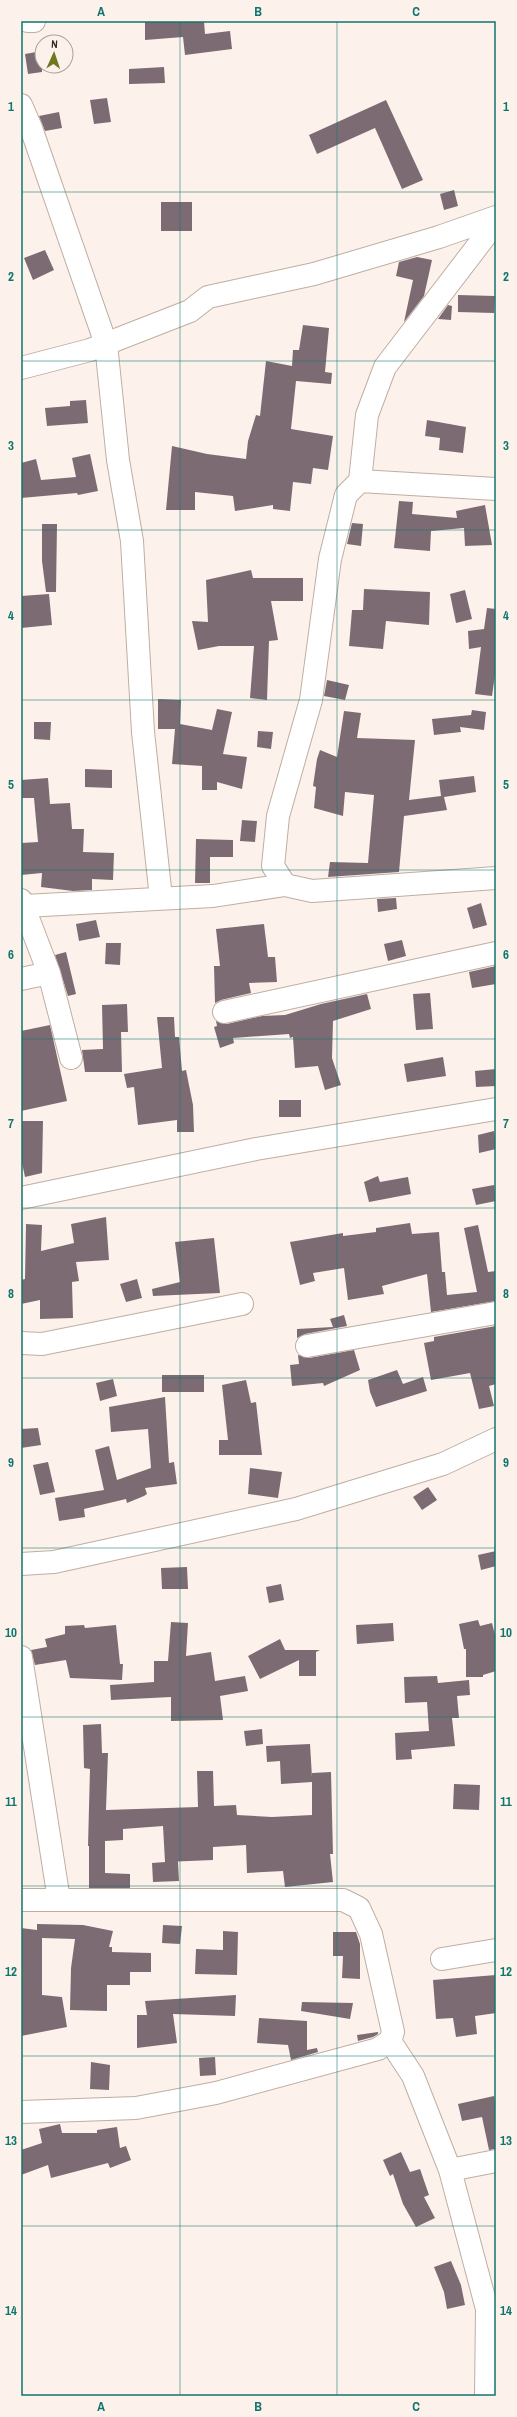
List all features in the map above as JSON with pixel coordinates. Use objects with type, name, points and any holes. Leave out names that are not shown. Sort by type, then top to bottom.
[{"type":"street","points":[[28,21],[34,21]]},
{"type":"street","points":[[21,105],[36,142],[106,344],[118,460],[132,541],[143,732],[161,898]]},
{"type":"street","points":[[21,368],[90,350],[106,344],[190,311],[208,297],[314,274],[439,237],[496,217]]},
{"type":"street","points":[[285,885],[273,866],[278,816],[311,700],[330,559],[346,495],[360,481],[367,415],[385,366],[496,222]]},
{"type":"street","points":[[360,481],[496,489]]},
{"type":"street","points":[[70,1058],[49,973],[22,903],[213,896],[285,885],[312,891],[496,878]]},
{"type":"street","points":[[224,1012],[496,953]]},
{"type":"street","points":[[21,979],[49,973]]},
{"type":"street","points":[[21,1198],[256,1149],[496,1109]]},
{"type":"street","points":[[21,1343],[42,1344],[242,1304]]},
{"type":"street","points":[[307,1346],[496,1313]]},
{"type":"street","points":[[21,1564],[54,1562],[296,1508],[443,1464],[496,1438]]},
{"type":"street","points":[[21,1657],[59,1900]]},
{"type":"street","points":[[21,1900],[342,1900],[359,1908],[371,1934],[393,2032],[390,2041],[378,2049],[209,2094],[136,2108],[21,2112]]},
{"type":"street","points":[[442,1959],[496,1950]]},
{"type":"street","points":[[390,2041],[413,2076],[450,2170],[487,2309],[486,2396]]},
{"type":"street","points":[[450,2170],[496,2161]]},
{"type":"building","points":[[145,21],[204,21],[205,34],[230,31],[232,49],[185,55],[183,37],[145,40]]},
{"type":"building","points":[[34,52],[34,73],[28,74],[25,54]]},
{"type":"building","points":[[164,67],[165,83],[129,84],[129,69]]},
{"type":"building","points":[[107,98],[111,122],[94,124],[90,100]]},
{"type":"building","points":[[386,100],[423,180],[402,189],[375,128],[317,154],[309,135]]},
{"type":"building","points":[[59,112],[62,128],[45,131],[39,116]]},
{"type":"building","points":[[454,190],[458,206],[444,210],[440,194]]},
{"type":"building","points":[[161,202],[192,202],[192,231],[161,231]]},
{"type":"building","points":[[45,250],[54,270],[33,280],[24,258]]},
{"type":"building","points":[[417,257],[432,260],[424,296],[404,322],[413,280],[396,276],[399,262]]},
{"type":"building","points":[[458,295],[495,296],[494,313],[458,312]]},
{"type":"building","points":[[448,305],[452,306],[451,320],[438,319]]},
{"type":"building","points":[[303,325],[329,328],[325,372],[332,373],[331,384],[296,381],[291,429],[333,436],[328,470],[313,468],[311,484],[293,482],[290,511],[273,509],[273,505],[235,511],[233,496],[195,492],[195,510],[166,510],[172,446],[207,454],[246,459],[248,441],[256,415],[260,416],[266,361],[292,366],[293,350],[299,350]]},
{"type":"building","points":[[86,400],[88,423],[47,426],[45,408],[70,406],[70,401]]},
{"type":"building","points":[[427,420],[466,427],[463,453],[439,450],[440,438],[425,436]]},
{"type":"building","points":[[90,454],[98,491],[78,495],[77,493],[21,498],[21,463],[36,459],[41,480],[76,477],[72,458]]},
{"type":"building","points":[[399,501],[413,502],[412,514],[457,518],[456,511],[485,505],[492,545],[465,546],[464,528],[431,531],[430,551],[394,548]]},
{"type":"building","points":[[352,523],[363,524],[361,546],[347,544]]},
{"type":"building","points":[[42,524],[57,524],[56,592],[46,592],[42,561]]},
{"type":"building","points":[[251,570],[253,578],[303,578],[303,601],[271,601],[278,640],[269,641],[267,700],[250,698],[254,646],[219,646],[198,650],[192,621],[208,622],[206,580]]},
{"type":"building","points":[[364,589],[430,592],[429,625],[386,621],[383,649],[349,646],[352,610],[363,610]]},
{"type":"building","points":[[465,590],[472,619],[456,623],[450,594]]},
{"type":"building","points":[[49,594],[52,625],[21,628],[21,596]]},
{"type":"building","points":[[487,608],[496,609],[496,668],[492,696],[475,694],[481,647],[469,649],[468,631],[484,629]]},
{"type":"building","points":[[327,680],[349,685],[345,700],[324,696]]},
{"type":"building","points":[[158,699],[181,700],[180,724],[212,730],[217,709],[232,712],[223,754],[247,757],[242,789],[217,782],[217,790],[202,790],[202,766],[172,764],[175,729],[158,729]]},
{"type":"building","points":[[472,710],[486,712],[484,730],[460,727],[461,732],[434,735],[432,719],[471,715]]},
{"type":"building","points":[[344,711],[361,713],[357,738],[415,740],[409,800],[441,796],[439,780],[474,776],[476,792],[444,797],[447,810],[404,816],[399,872],[328,877],[330,862],[368,863],[374,795],[345,792],[343,816],[314,808],[316,787],[313,786],[317,759],[320,750],[337,757]]},
{"type":"building","points":[[34,722],[51,722],[50,740],[34,739]]},
{"type":"building","points":[[258,731],[273,732],[271,749],[257,747]]},
{"type":"building","points":[[85,769],[112,770],[112,788],[85,787]]},
{"type":"building","points":[[48,778],[50,804],[70,803],[72,829],[84,829],[83,852],[114,853],[113,880],[92,879],[92,890],[73,891],[41,887],[42,873],[21,875],[21,843],[38,842],[34,798],[21,798],[21,780]]},
{"type":"building","points":[[242,820],[257,821],[255,842],[240,841]]},
{"type":"building","points":[[196,839],[233,840],[233,857],[210,857],[210,883],[195,883]]},
{"type":"building","points":[[396,898],[397,909],[378,912],[377,899]]},
{"type":"building","points":[[481,903],[487,925],[473,929],[467,908]]},
{"type":"building","points":[[96,920],[100,937],[79,941],[76,924]]},
{"type":"building","points":[[264,924],[268,957],[275,957],[277,982],[249,983],[251,993],[221,1000],[215,1003],[214,966],[220,966],[216,929]]},
{"type":"building","points":[[402,940],[406,956],[388,961],[384,944]]},
{"type":"building","points":[[106,943],[121,943],[120,965],[105,964]]},
{"type":"building","points":[[66,952],[76,994],[68,996],[55,955]]},
{"type":"building","points":[[496,966],[496,984],[472,988],[469,972]]},
{"type":"building","points":[[430,993],[433,1029],[416,1030],[413,994]]},
{"type":"building","points":[[367,994],[371,1009],[333,1021],[332,1058],[341,1085],[325,1090],[318,1066],[295,1068],[293,1037],[290,1038],[289,1034],[233,1038],[234,1043],[220,1048],[214,1027],[217,1026],[216,1021],[227,1024],[262,1016],[285,1015],[321,1004]]},
{"type":"building","points":[[127,1004],[128,1032],[121,1032],[122,1072],[85,1072],[82,1050],[103,1049],[102,1005]]},
{"type":"building","points":[[157,1017],[174,1017],[175,1037],[179,1037],[182,1071],[186,1070],[193,1105],[194,1132],[177,1132],[177,1120],[138,1125],[134,1087],[127,1088],[124,1074],[162,1068]]},
{"type":"building","points":[[50,1025],[67,1101],[21,1111],[21,1031]]},
{"type":"building","points":[[443,1057],[446,1076],[407,1082],[404,1064]]},
{"type":"building","points":[[496,1069],[496,1086],[476,1087],[475,1071]]},
{"type":"building","points":[[279,1100],[301,1100],[301,1117],[279,1117]]},
{"type":"building","points":[[21,1121],[43,1121],[42,1173],[25,1177],[21,1158]]},
{"type":"building","points":[[494,1131],[496,1149],[479,1153],[478,1135]]},
{"type":"building","points":[[378,1176],[380,1182],[408,1177],[411,1194],[369,1202],[364,1182]]},
{"type":"building","points":[[494,1185],[496,1201],[476,1205],[472,1189]]},
{"type":"building","points":[[106,1217],[109,1260],[76,1262],[79,1281],[72,1282],[73,1318],[40,1319],[40,1300],[21,1304],[21,1280],[25,1279],[26,1224],[42,1225],[41,1251],[74,1243],[71,1224]]},
{"type":"building","points":[[410,1223],[412,1234],[439,1232],[442,1272],[445,1272],[447,1295],[477,1292],[464,1228],[478,1225],[488,1272],[496,1271],[496,1301],[431,1312],[427,1274],[382,1286],[384,1294],[348,1300],[344,1268],[313,1273],[315,1281],[300,1285],[290,1242],[343,1233],[343,1236],[376,1232],[376,1228]]},
{"type":"building","points":[[214,1238],[220,1293],[153,1296],[152,1289],[180,1282],[175,1242]]},
{"type":"building","points":[[137,1279],[142,1298],[126,1302],[120,1284]]},
{"type":"building","points":[[344,1315],[347,1326],[305,1334],[297,1338],[297,1329],[333,1327],[330,1319]]},
{"type":"building","points":[[496,1326],[496,1384],[489,1386],[494,1406],[479,1409],[470,1373],[431,1380],[424,1343],[434,1341],[434,1337]]},
{"type":"building","points":[[354,1350],[360,1370],[324,1386],[323,1383],[292,1386],[290,1365],[299,1364],[298,1355],[309,1358]]},
{"type":"building","points":[[397,1370],[403,1384],[423,1377],[427,1391],[376,1407],[370,1392],[368,1380]]},
{"type":"building","points":[[162,1375],[204,1375],[204,1392],[162,1392]]},
{"type":"building","points":[[113,1379],[117,1396],[100,1401],[96,1383]]},
{"type":"building","points":[[246,1380],[251,1403],[256,1402],[262,1455],[219,1455],[219,1440],[228,1440],[222,1385]]},
{"type":"building","points":[[165,1397],[169,1463],[174,1462],[177,1484],[145,1488],[147,1494],[127,1503],[126,1499],[84,1509],[85,1517],[59,1521],[55,1498],[104,1490],[95,1450],[109,1446],[117,1480],[151,1468],[148,1429],[111,1432],[109,1407]]},
{"type":"building","points":[[38,1428],[41,1445],[21,1448],[21,1429]]},
{"type":"building","points":[[48,1462],[55,1492],[40,1495],[33,1465]]},
{"type":"building","points":[[250,1468],[282,1472],[278,1498],[248,1494]]},
{"type":"building","points":[[428,1487],[437,1500],[422,1510],[413,1497]]},
{"type":"building","points":[[496,1551],[496,1566],[481,1570],[478,1555]]},
{"type":"building","points":[[187,1567],[188,1589],[162,1589],[161,1568]]},
{"type":"building","points":[[281,1584],[284,1600],[269,1603],[266,1587]]},
{"type":"building","points":[[478,1620],[480,1626],[492,1623],[496,1639],[496,1671],[483,1675],[483,1677],[466,1677],[466,1649],[464,1649],[459,1624]]},
{"type":"building","points":[[171,1622],[188,1623],[186,1656],[211,1652],[215,1681],[245,1676],[248,1691],[220,1696],[223,1720],[171,1721],[171,1697],[111,1700],[110,1685],[154,1682],[154,1661],[168,1661]]},
{"type":"building","points":[[393,1623],[394,1641],[357,1644],[356,1625]]},
{"type":"building","points":[[84,1625],[85,1628],[116,1625],[120,1664],[123,1664],[122,1680],[70,1678],[66,1660],[35,1665],[31,1650],[47,1647],[45,1639],[65,1634],[65,1626]]},
{"type":"building","points":[[280,1639],[285,1650],[320,1650],[316,1652],[316,1676],[299,1676],[299,1660],[260,1679],[248,1656]]},
{"type":"building","points":[[437,1676],[438,1683],[469,1680],[470,1695],[457,1696],[459,1718],[452,1718],[455,1746],[411,1750],[412,1759],[396,1760],[395,1733],[429,1731],[427,1702],[405,1703],[404,1677]]},
{"type":"building","points":[[101,1724],[102,1753],[108,1753],[106,1810],[198,1807],[197,1771],[213,1771],[214,1806],[236,1805],[237,1815],[272,1817],[312,1815],[312,1782],[281,1784],[280,1761],[267,1762],[266,1746],[310,1744],[312,1777],[312,1773],[331,1772],[333,1854],[330,1854],[333,1882],[285,1887],[283,1871],[247,1873],[246,1845],[213,1847],[213,1860],[165,1862],[163,1826],[123,1829],[123,1840],[105,1841],[105,1873],[130,1874],[130,1888],[89,1888],[88,1846],[90,1769],[84,1768],[83,1725]]},
{"type":"building","points":[[262,1729],[263,1744],[246,1746],[244,1731]]},
{"type":"building","points":[[454,1784],[480,1785],[479,1810],[453,1809]]},
{"type":"building","points":[[178,1861],[179,1881],[153,1882],[152,1863]]},
{"type":"building","points":[[37,1924],[83,1925],[113,1931],[109,1947],[112,1947],[112,1952],[151,1953],[151,1972],[130,1972],[130,1985],[107,1985],[107,2011],[70,2010],[71,1968],[75,1939],[42,1938],[42,1995],[62,1997],[67,2027],[21,2036],[21,1928],[37,1930]]},
{"type":"building","points":[[163,1925],[182,1926],[180,1944],[162,1943]]},
{"type":"building","points":[[223,1931],[238,1932],[237,1975],[195,1974],[196,1949],[223,1950]]},
{"type":"building","points":[[333,1932],[356,1932],[360,1944],[360,1979],[342,1978],[343,1956],[333,1956]]},
{"type":"building","points":[[496,1975],[496,2013],[475,2016],[477,2034],[456,2037],[453,2018],[436,2019],[433,1980]]},
{"type":"building","points":[[236,1995],[235,2016],[173,2014],[177,2043],[137,2048],[137,2015],[147,2015],[145,2001]]},
{"type":"building","points":[[302,2002],[353,2003],[350,2019],[301,2011]]},
{"type":"building","points":[[259,2018],[307,2021],[307,2050],[317,2048],[318,2052],[291,2060],[288,2045],[257,2043]]},
{"type":"building","points":[[378,2032],[378,2034],[373,2037],[358,2041],[357,2035]]},
{"type":"building","points":[[215,2057],[216,2075],[200,2076],[199,2058]]},
{"type":"building","points":[[91,2062],[110,2065],[109,2090],[90,2089]]},
{"type":"building","points":[[494,2096],[496,2106],[496,2149],[489,2150],[482,2117],[462,2121],[458,2104]]},
{"type":"building","points":[[60,2124],[62,2133],[97,2133],[97,2130],[117,2127],[120,2148],[126,2146],[131,2160],[110,2168],[108,2163],[51,2178],[48,2165],[21,2175],[21,2150],[42,2143],[39,2129]]},
{"type":"building","points":[[401,2152],[410,2172],[420,2169],[429,2195],[424,2197],[435,2218],[416,2227],[403,2204],[393,2174],[390,2176],[383,2160]]},
{"type":"building","points":[[451,2261],[461,2285],[465,2305],[447,2309],[444,2292],[434,2267]]}]
